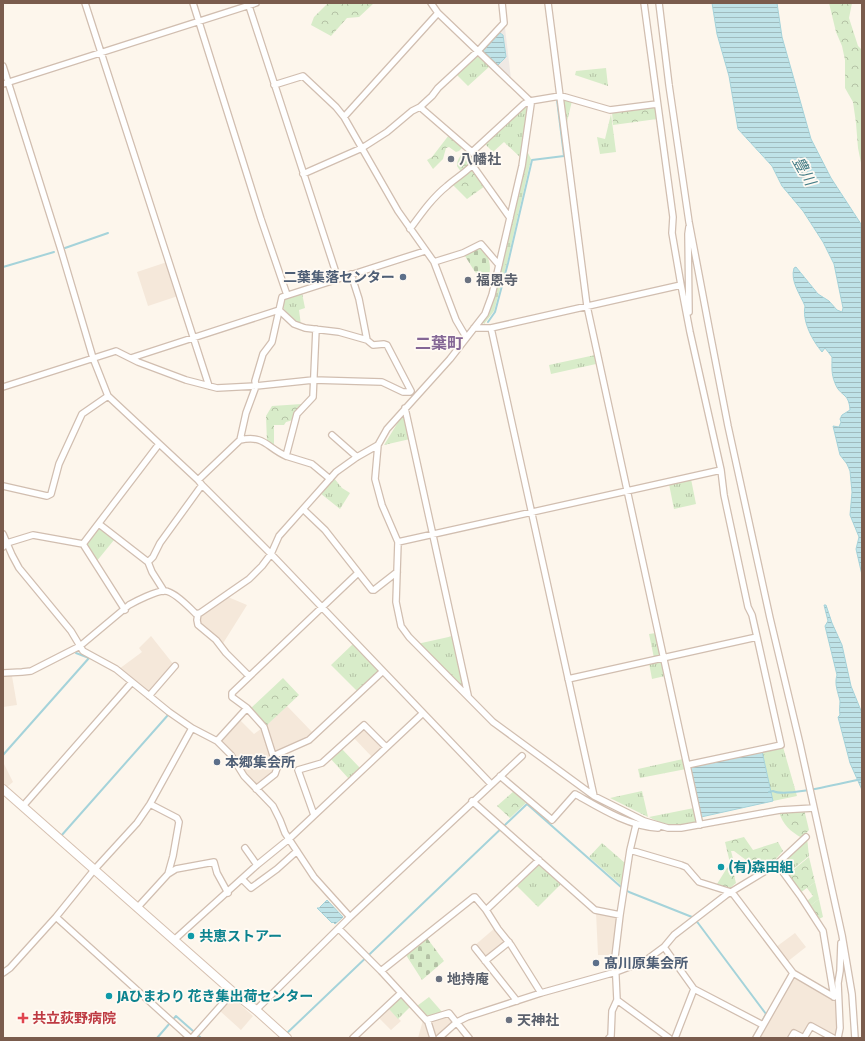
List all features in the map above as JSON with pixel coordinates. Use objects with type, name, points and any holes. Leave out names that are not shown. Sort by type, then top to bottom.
[{"type":"street","points":[[85,3],[209,386]]},
{"type":"street","points":[[193,3],[261,219],[287,294]]},
{"type":"street","points":[[5,83],[256,3]]},
{"type":"street","points":[[431,3],[438,13],[530,100],[531,104],[522,166],[492,295],[485,314],[450,359],[387,429],[378,445],[374,479],[384,511],[398,542],[396,602],[402,626],[409,638],[493,722],[594,796],[644,821],[668,828]]},
{"type":"street","points":[[303,174],[362,148],[387,132],[412,111],[420,107],[478,51],[504,23],[502,3]]},
{"type":"street","points":[[548,3],[587,306],[700,825]]},
{"type":"street","points":[[644,3],[674,217],[672,233],[681,285],[721,470],[724,495],[748,607],[752,615],[781,745],[687,765]]},
{"type":"street","points":[[659,3],[669,85],[689,222],[728,426],[842,935],[852,994],[855,1038]]},
{"type":"street","points":[[249,4],[338,279]]},
{"type":"street","points":[[344,117],[438,13]]},
{"type":"street","points":[[3,66],[5,83],[61,250],[93,358],[108,396],[200,483],[271,554],[491,784]]},
{"type":"street","points":[[274,85],[303,76],[336,107],[344,117],[398,211],[434,262],[456,320],[466,337]]},
{"type":"street","points":[[472,152],[530,100],[560,96],[610,110],[657,104]]},
{"type":"street","points":[[410,229],[429,203],[446,186],[473,166],[478,159],[472,152],[420,107]]},
{"type":"street","points":[[473,166],[510,218]]},
{"type":"street","points":[[689,222],[689,323]]},
{"type":"street","points":[[434,262],[462,253],[481,244],[499,265]]},
{"type":"street","points":[[148,562],[153,557],[160,542],[200,483],[240,440],[246,413],[256,386],[255,381],[263,354],[272,342],[282,297],[287,294],[426,251]]},
{"type":"street","points":[[351,274],[359,300],[367,340]]},
{"type":"street","points":[[474,328],[491,328],[681,285]]},
{"type":"street","points":[[131,358],[279,310]]},
{"type":"street","points":[[3,387],[116,351],[186,380],[209,386],[226,388],[313,380],[382,382],[403,392],[411,391],[387,345],[384,344],[373,346],[367,340],[339,332],[305,328],[294,324],[279,310]]},
{"type":"street","points":[[491,328],[594,796]]},
{"type":"street","points":[[286,456],[297,414],[313,397],[316,329]]},
{"type":"street","points":[[3,486],[47,496],[51,494],[59,464],[82,414],[108,396]]},
{"type":"street","points":[[405,408],[468,697]]},
{"type":"street","points":[[332,435],[357,457]]},
{"type":"street","points":[[240,440],[257,438],[267,443],[279,453],[312,464],[330,479]]},
{"type":"street","points":[[83,544],[159,444]]},
{"type":"street","points":[[249,676],[226,654],[216,640],[198,625],[198,614],[249,579],[271,554],[279,536],[336,472],[357,457],[378,445]]},
{"type":"street","points":[[398,542],[721,470]]},
{"type":"street","points":[[303,509],[325,530],[372,590],[397,572]]},
{"type":"street","points":[[99,524],[148,562],[152,572],[164,591]]},
{"type":"street","points":[[3,534],[5,545],[20,568],[71,631],[83,651],[116,669],[169,712],[192,728],[217,741],[231,755],[244,776],[273,806],[285,833],[314,877],[350,917]]},
{"type":"street","points":[[5,545],[36,535],[83,544],[125,610]]},
{"type":"street","points":[[256,789],[277,771],[264,727],[247,708],[232,697],[232,693],[358,573]]},
{"type":"street","points":[[3,673],[31,671],[80,646],[125,610],[129,605],[164,591],[171,593],[196,614],[198,614]]},
{"type":"street","points":[[568,679],[757,637]]},
{"type":"street","points":[[149,696],[175,666]]},
{"type":"street","points":[[273,756],[310,740],[383,671]]},
{"type":"street","points":[[22,806],[132,682]]},
{"type":"street","points":[[217,741],[247,708]]},
{"type":"street","points":[[174,940],[289,839],[423,713]]},
{"type":"street","points":[[314,815],[298,770],[322,763],[364,725],[386,747]]},
{"type":"street","points":[[3,973],[10,968],[56,917],[94,870],[137,823],[150,804],[192,728]]},
{"type":"street","points":[[256,1010],[350,917],[472,801],[522,756]]},
{"type":"street","points":[[500,776],[552,820],[574,794],[602,809],[648,828],[681,828],[780,810],[814,808]]},
{"type":"street","points":[[3,789],[232,992],[256,1010],[287,1038]]},
{"type":"street","points":[[472,801],[595,910],[620,915]]},
{"type":"street","points":[[150,804],[179,819],[173,856],[168,874]]},
{"type":"street","points":[[611,1037],[612,1011],[617,1000],[615,957],[630,850],[636,824]]},
{"type":"street","points":[[439,1038],[457,1022],[517,1001],[616,972],[645,961],[664,947],[674,935],[738,886],[753,879],[777,864],[806,837]]},
{"type":"street","points":[[245,848],[258,865]]},
{"type":"street","points":[[630,850],[686,867],[699,882],[731,892],[793,973],[834,996],[823,931],[809,908],[777,864]]},
{"type":"street","points":[[242,879],[251,888],[277,869],[297,851]]},
{"type":"street","points":[[486,910],[539,860]]},
{"type":"street","points":[[137,908],[168,874],[176,869],[214,862],[217,873],[228,893]]},
{"type":"street","points":[[381,971],[475,897],[509,942],[541,994]]},
{"type":"street","points":[[56,917],[191,1038],[232,992]]},
{"type":"street","points":[[339,929],[381,971],[428,1022],[433,1038]]},
{"type":"street","points":[[838,1038],[840,1028],[838,983],[842,935]]},
{"type":"street","points":[[485,961],[509,942]]},
{"type":"street","points":[[664,947],[694,989],[763,1025]]},
{"type":"street","points":[[474,948],[517,1001]]},
{"type":"street","points":[[756,1038],[793,973]]},
{"type":"street","points":[[675,1038],[694,989]]},
{"type":"street","points":[[353,1038],[401,993]]},
{"type":"street","points":[[617,1000],[669,1038]]},
{"type":"street","points":[[426,1020],[447,1012],[469,1038]]},
{"type":"street","points":[[791,1038],[794,1033],[804,1038],[811,1026],[834,1038]]},
{"type":"shaded area","points":[[503,27],[505,28],[511,79],[481,50]]},
{"type":"shaded area","points":[[167,262],[178,296],[148,306],[137,272]]},
{"type":"shaded area","points":[[228,597],[247,605],[222,645],[200,625],[199,618],[201,615]]},
{"type":"shaded area","points":[[151,636],[174,665],[150,694],[119,669],[142,652],[139,648]]},
{"type":"shaded area","points":[[3,676],[12,676],[17,705],[3,707]]},
{"type":"shaded area","points":[[287,706],[314,734],[309,739],[277,752],[273,749],[266,726]]},
{"type":"shaded area","points":[[239,719],[254,734],[262,728],[275,768],[273,773],[255,786],[219,741]]},
{"type":"shaded area","points":[[364,727],[383,747],[372,757],[353,737]]},
{"type":"shaded area","points":[[3,762],[13,782],[7,787],[3,784]]},
{"type":"shaded area","points":[[596,912],[618,917],[613,955],[598,955]]},
{"type":"shaded area","points":[[495,928],[507,942],[486,959],[474,946]]},
{"type":"shaded area","points":[[795,933],[806,947],[787,962],[776,947]]},
{"type":"shaded area","points":[[794,977],[820,991],[837,1004],[838,1027],[836,1037],[810,1024],[803,1036],[794,1031],[789,1038],[759,1038]]},
{"type":"shaded area","points":[[233,998],[253,1016],[241,1030],[220,1011]]},
{"type":"shaded area","points":[[388,1008],[401,1021],[391,1030],[378,1017]]},
{"type":"shaded area","points":[[446,1014],[454,1020],[435,1038],[430,1022]]},
{"type":"shaded area","points":[[423,1020],[426,1023],[431,1038],[418,1038]]},
{"type":"green space","points":[[328,3],[374,3],[359,17],[347,18],[331,36],[311,25],[314,17]]},
{"type":"green space","points":[[829,3],[852,3],[849,18],[858,46],[862,50],[862,168],[858,148],[853,102],[845,88],[845,60]]},
{"type":"green space","points":[[478,54],[490,66],[468,86],[457,75]]},
{"type":"green space","points":[[606,68],[608,86],[575,75],[576,71]]},
{"type":"green space","points":[[562,99],[572,101],[566,126]]},
{"type":"green space","points":[[528,104],[520,157],[504,142],[493,152],[484,143]]},
{"type":"green space","points":[[655,107],[657,119],[613,125],[612,112]]},
{"type":"green space","points":[[611,114],[616,152],[600,154],[597,137],[605,139]]},
{"type":"green space","points":[[449,135],[462,146],[462,148],[456,152],[449,147],[446,148],[443,159],[433,169],[427,160],[432,157]]},
{"type":"green space","points":[[525,147],[531,159],[507,263],[494,311],[484,324],[482,321],[487,314]]},
{"type":"green space","points":[[466,150],[472,157],[472,162],[461,172],[457,164],[460,157]]},
{"type":"green space","points":[[473,169],[485,186],[467,199],[452,184]]},
{"type":"green space","points":[[481,247],[490,266],[488,279],[475,272],[465,256]]},
{"type":"green space","points":[[302,293],[305,308],[299,310],[301,325],[297,323],[282,307],[283,303],[287,299]]},
{"type":"green space","points":[[595,355],[596,364],[551,374],[549,365]]},
{"type":"green space","points":[[302,404],[293,420],[286,422],[284,425],[274,425],[274,448],[267,442],[266,416],[272,406]]},
{"type":"green space","points":[[405,417],[410,439],[384,445],[400,419]]},
{"type":"green space","points":[[334,478],[342,488],[350,493],[340,509],[320,493]]},
{"type":"green space","points":[[691,479],[696,504],[674,509],[669,484]]},
{"type":"green space","points":[[100,529],[114,540],[96,562],[87,544]]},
{"type":"green space","points":[[656,633],[661,656],[654,658],[649,634]]},
{"type":"green space","points":[[453,636],[465,691],[417,644]]},
{"type":"green space","points":[[353,644],[380,671],[358,692],[331,665]]},
{"type":"green space","points":[[662,660],[665,676],[652,679],[649,663]]},
{"type":"green space","points":[[283,678],[299,695],[266,726],[250,709]]},
{"type":"green space","points":[[783,747],[797,796],[773,801],[762,751]]},
{"type":"green space","points":[[341,748],[360,768],[349,779],[330,758]]},
{"type":"green space","points":[[683,759],[686,769],[640,778],[638,769]]},
{"type":"green space","points":[[514,791],[527,802],[510,818],[497,806]]},
{"type":"green space","points":[[642,791],[648,817],[610,798]]},
{"type":"green space","points":[[694,808],[697,819],[695,823],[683,825],[666,824],[649,817]]},
{"type":"green space","points":[[804,809],[809,830],[802,838],[788,827],[783,821],[779,812]]},
{"type":"green space","points":[[744,837],[753,850],[778,842],[783,851],[774,861],[754,873],[746,860],[734,851],[731,851],[736,870],[733,871],[736,883],[730,888],[717,884],[730,863],[725,842]]},
{"type":"green space","points":[[807,838],[809,856],[787,874],[779,865]]},
{"type":"green space","points":[[602,843],[625,863],[622,886],[589,857]]},
{"type":"green space","points":[[809,857],[815,882],[800,893],[787,875]]},
{"type":"green space","points":[[540,864],[562,883],[538,907],[517,886]]},
{"type":"green space","points":[[815,882],[819,899],[810,906],[807,901],[813,896],[807,888]]},
{"type":"green space","points":[[819,899],[823,917],[819,919],[810,906]]},
{"type":"green space","points":[[427,938],[444,961],[422,980],[406,955]]},
{"type":"green space","points":[[400,997],[402,997],[411,1006],[398,1019],[388,1008]]},
{"type":"green space","points":[[429,997],[443,1013],[427,1018],[417,1006]]},
{"type":"water","name":"豊川","points":[[712,3],[777,3],[782,37],[811,139],[831,178],[861,224],[862,575],[856,549],[859,537],[850,515],[852,492],[850,471],[840,455],[833,426],[839,427],[842,415],[850,410],[849,404],[846,397],[839,391],[834,380],[832,357],[825,348],[822,352],[806,324],[804,312],[805,306],[793,278],[794,268],[796,267],[818,294],[829,301],[837,310],[842,312],[843,308],[834,264],[823,242],[803,211],[782,186],[772,166],[738,129],[729,76],[717,34]]},
{"type":"water","points":[[500,33],[503,35],[506,57],[498,65],[483,51]]},
{"type":"water","points":[[824,605],[826,605],[842,645],[851,686],[862,713],[862,790],[850,763],[838,717],[840,715],[840,701],[836,685],[837,675],[825,626],[828,621]]},
{"type":"water","points":[[762,751],[773,801],[701,817],[690,767]]},
{"type":"water","points":[[327,900],[343,917],[335,924],[333,922],[332,923],[317,908],[319,908]]},
{"type":"waterway","points":[[488,322],[495,312],[532,160],[564,156],[557,100]]},
{"type":"waterway","points":[[65,248],[108,233]]},
{"type":"waterway","points":[[3,267],[54,252]]},
{"type":"waterway","points":[[3,755],[89,658],[76,653]]},
{"type":"waterway","points":[[61,836],[168,715]]},
{"type":"waterway","points":[[769,792],[773,791],[780,793],[802,791],[862,779]]},
{"type":"waterway","points":[[286,1034],[527,804],[621,887],[629,892],[692,917],[698,923],[766,1014],[753,1038]]},
{"type":"waterway","points":[[157,1038],[176,1016],[201,1038]]},
{"type":"place","name":"八幡社","points":[[451,159]]},
{"type":"place","name":"二葉集落センター","points":[[403,277]]},
{"type":"place","name":"福恩寺","points":[[468,280]]},
{"type":"place","name":"本郷集会所","points":[[217,762]]},
{"type":"place","name":"(有)森田組","points":[[721,867]]},
{"type":"place","name":"共恵ストアー","points":[[191,936]]},
{"type":"place","name":"髙川原集会所","points":[[596,963]]},
{"type":"place","name":"地持庵","points":[[439,979]]},
{"type":"place","name":"JAひまわり 花き集出荷センター","points":[[109,996]]},
{"type":"place","name":"共立荻野病院","points":[[23,1018]]},
{"type":"place","name":"天神社","points":[[509,1020]]},
{"type":"district","name":"二葉町","points":[[439,343]]}]
